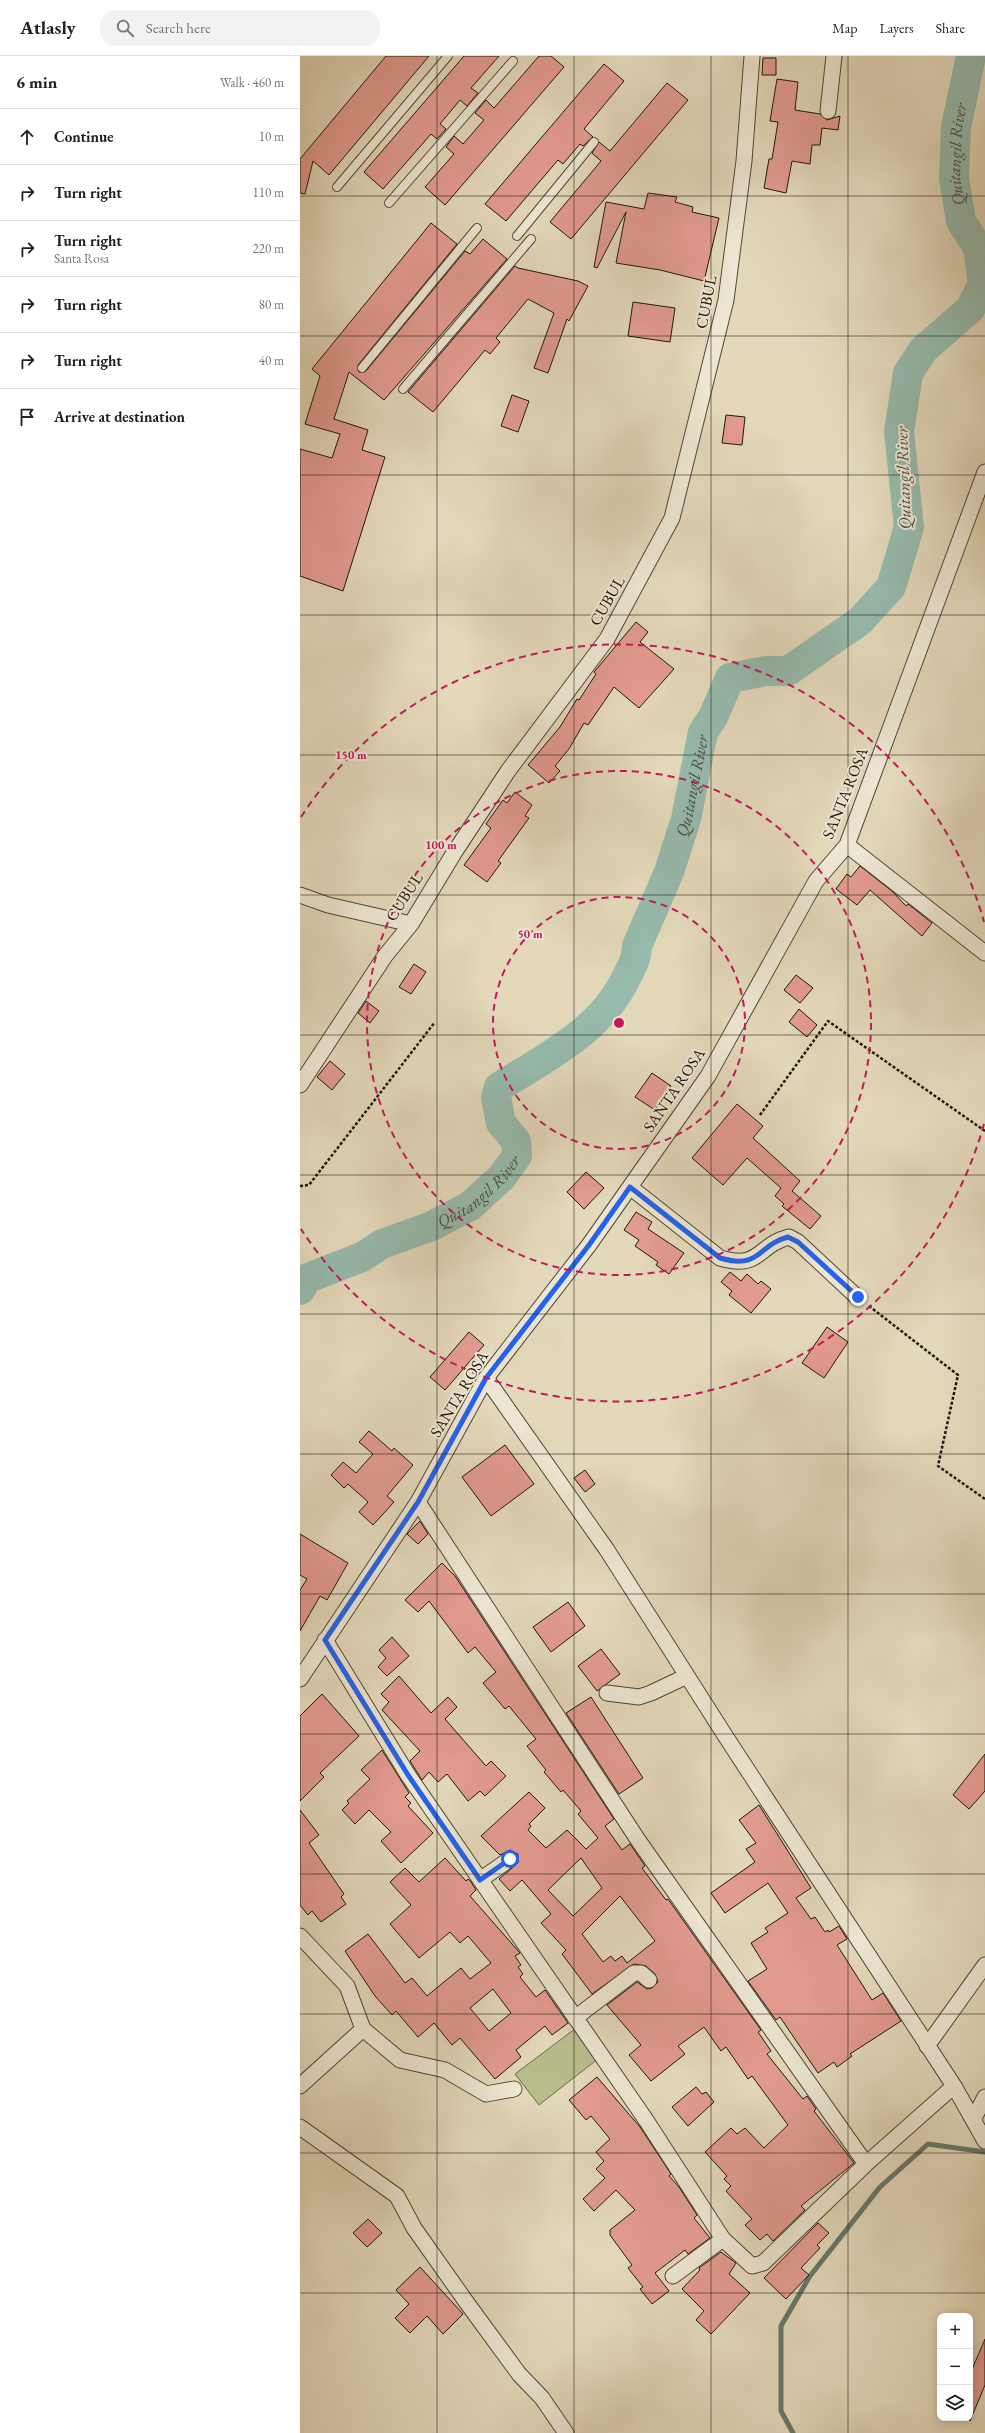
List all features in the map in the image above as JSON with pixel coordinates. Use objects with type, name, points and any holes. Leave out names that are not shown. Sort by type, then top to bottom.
[{"type":"street","name":"CUBUL","points":[[300,1085],[385,956],[411,924],[454,853],[508,772],[607,639],[672,518],[726,300],[744,161],[752,56]]},
{"type":"street","points":[[828,111],[834,56]]},
{"type":"street","name":"SANTA ROSA","points":[[300,1679],[418,1502],[486,1378],[589,1245],[708,1076],[816,882],[847,845],[985,472]]},
{"type":"street","points":[[847,845],[985,953]]},
{"type":"street","points":[[300,895],[328,905],[411,924]]},
{"type":"street","points":[[630,1187],[720,1258],[730,1261],[752,1260],[780,1239],[788,1237],[798,1242],[858,1297]]},
{"type":"street","points":[[486,1378],[606,1550],[954,2086],[985,2141]]},
{"type":"street","points":[[418,1502],[638,1840],[866,2164]]},
{"type":"street","points":[[325,1640],[408,1775],[646,2120],[723,2239],[752,2266],[758,2266],[866,2164],[954,2086]]},
{"type":"street","points":[[607,1693],[639,1697],[687,1676]]},
{"type":"street","points":[[480,1880],[510,1859]]},
{"type":"street","points":[[300,1936],[347,1986],[363,2030],[400,2060],[445,2070],[486,2094],[514,2089]]},
{"type":"street","points":[[927,2046],[985,1965]]},
{"type":"street","points":[[575,2018],[634,1973],[641,1973],[649,1980]]},
{"type":"street","points":[[300,2086],[363,2030]]},
{"type":"street","points":[[973,2120],[985,2097]]},
{"type":"street","points":[[300,2127],[375,2178],[397,2196],[414,2228],[467,2303],[519,2374],[542,2398],[566,2433]]},
{"type":"street","points":[[673,2276],[723,2239]]},
{"type":"lane","points":[[337,187],[448,56]]},
{"type":"lane","points":[[389,203],[513,61]]},
{"type":"lane","points":[[517,236],[594,142]]},
{"type":"lane","points":[[362,368],[478,228]]},
{"type":"lane","points":[[403,389],[531,239]]},
{"type":"path","points":[[760,1115],[828,1021],[985,1131]]},
{"type":"path","points":[[300,1186],[309,1185],[435,1022]]},
{"type":"path","points":[[858,1297],[958,1375],[938,1466],[985,1499]]},
{"type":"green space","points":[[576,2028],[599,2058],[539,2105],[515,2074]]},
{"type":"building","points":[[386,56],[429,56],[329,175],[313,161],[305,194],[300,193],[300,159]]},
{"type":"building","points":[[464,56],[499,56],[471,88],[478,93],[467,106],[460,100],[440,124],[446,129],[437,139],[431,134],[383,189],[364,172]]},
{"type":"building","points":[[539,56],[551,56],[564,67],[445,205],[425,187],[454,154],[446,147],[454,136],[463,144],[484,120],[475,113],[486,100],[494,108]]},
{"type":"building","points":[[763,58],[776,58],[776,75],[762,75]]},
{"type":"building","points":[[604,64],[624,81],[584,129],[593,137],[583,146],[580,144],[563,164],[558,160],[506,221],[485,204]]},
{"type":"building","points":[[777,79],[798,82],[795,110],[820,114],[827,120],[840,116],[838,130],[822,128],[820,145],[812,145],[810,164],[792,161],[786,193],[764,188],[769,159],[772,159],[778,122],[770,121]]},
{"type":"building","points":[[667,83],[688,100],[571,239],[550,222],[601,161],[592,153],[599,142],[610,151]]},
{"type":"building","points":[[648,193],[677,197],[675,202],[693,207],[692,212],[719,218],[704,281],[660,270],[616,263],[626,212],[597,268],[594,267],[606,202],[644,209]]},
{"type":"building","points":[[431,223],[457,244],[358,365],[359,372],[366,371],[465,251],[470,254],[483,239],[507,259],[384,400],[349,372],[334,419],[368,430],[362,450],[385,457],[343,591],[300,576],[300,449],[332,458],[340,434],[305,424],[320,376],[312,369]]},
{"type":"building","points":[[515,266],[518,268],[578,281],[588,286],[569,321],[567,319],[548,373],[534,368],[554,313],[528,299],[496,338],[500,342],[490,354],[485,350],[433,412],[408,392]]},
{"type":"building","points":[[633,302],[675,308],[670,342],[628,336]]},
{"type":"building","points":[[512,395],[529,401],[518,432],[501,426]]},
{"type":"building","points":[[726,415],[745,417],[742,445],[722,443]]},
{"type":"building","points":[[636,622],[648,632],[640,642],[674,669],[639,708],[614,687],[588,725],[584,723],[569,749],[555,766],[560,771],[549,783],[528,765],[560,727],[577,699],[579,700],[596,674],[594,672]]},
{"type":"building","points":[[515,792],[532,805],[525,816],[529,818],[498,861],[501,863],[487,882],[464,865],[491,828],[486,824],[503,800],[507,803]]},
{"type":"building","points":[[860,866],[893,892],[906,906],[908,904],[932,923],[922,936],[870,890],[857,905],[836,889],[847,874],[851,877]]},
{"type":"building","points":[[414,964],[426,972],[411,994],[399,987]]},
{"type":"building","points":[[796,975],[813,988],[800,1003],[784,990]]},
{"type":"building","points":[[366,1001],[379,1011],[370,1023],[358,1013]]},
{"type":"building","points":[[799,1009],[817,1025],[807,1037],[789,1022]]},
{"type":"building","points":[[330,1061],[345,1074],[332,1090],[317,1077]]},
{"type":"building","points":[[652,1073],[671,1086],[655,1110],[635,1097]]},
{"type":"building","points":[[737,1104],[763,1126],[753,1138],[800,1181],[792,1191],[821,1216],[810,1229],[782,1206],[784,1204],[775,1196],[781,1188],[747,1158],[723,1185],[692,1158]]},
{"type":"building","points":[[586,1172],[604,1188],[584,1209],[567,1192]]},
{"type":"building","points":[[636,1212],[652,1222],[648,1229],[684,1253],[669,1274],[656,1265],[658,1262],[635,1246],[639,1240],[624,1230]]},
{"type":"building","points":[[730,1272],[741,1281],[747,1274],[758,1284],[761,1281],[771,1289],[751,1313],[729,1295],[732,1291],[721,1282]]},
{"type":"building","points":[[827,1327],[848,1342],[824,1378],[802,1363]]},
{"type":"building","points":[[469,1332],[484,1345],[445,1390],[430,1377]]},
{"type":"building","points":[[369,1431],[392,1451],[394,1448],[413,1465],[387,1496],[394,1502],[373,1525],[359,1512],[368,1502],[348,1484],[344,1488],[331,1475],[343,1462],[356,1473],[373,1454],[359,1442]]},
{"type":"building","points":[[505,1445],[534,1484],[491,1516],[462,1477]]},
{"type":"building","points":[[585,1470],[595,1484],[585,1492],[574,1478]]},
{"type":"building","points":[[420,1521],[428,1534],[418,1544],[407,1534]]},
{"type":"building","points":[[300,1534],[348,1563],[327,1600],[320,1596],[300,1631],[300,1590],[307,1579],[300,1575]]},
{"type":"building","points":[[442,1563],[455,1576],[614,1819],[605,1826],[622,1850],[630,1844],[645,1866],[642,1868],[666,1900],[668,1899],[761,2030],[758,2032],[771,2051],[767,2054],[803,2099],[807,2096],[816,2109],[814,2111],[854,2163],[801,2206],[805,2210],[773,2241],[767,2234],[760,2240],[745,2225],[752,2219],[726,2191],[731,2186],[724,2179],[727,2176],[705,2152],[731,2128],[737,2134],[745,2128],[764,2148],[788,2125],[752,2076],[748,2079],[726,2047],[721,2051],[704,2027],[678,2046],[685,2054],[651,2081],[629,2055],[641,2045],[607,2005],[637,1982],[647,1989],[652,1988],[658,1982],[655,1974],[646,1966],[634,1964],[592,1994],[562,1954],[566,1950],[541,1923],[551,1914],[522,1880],[510,1891],[499,1879],[518,1863],[518,1854],[510,1850],[500,1855],[481,1836],[529,1792],[545,1808],[529,1824],[531,1826],[528,1830],[546,1848],[567,1830],[586,1849],[598,1838],[578,1814],[581,1811],[563,1790],[561,1792],[544,1772],[546,1770],[527,1746],[536,1739],[509,1706],[505,1709],[483,1683],[496,1672],[475,1647],[468,1653],[429,1601],[418,1612],[405,1600]],"holes":[[[581,1858],[602,1888],[573,1916],[548,1890]],[[620,1896],[655,1941],[627,1963],[622,1956],[615,1961],[611,1956],[603,1962],[582,1934]]]},
{"type":"building","points":[[568,1602],[585,1626],[551,1652],[533,1627]]},
{"type":"building","points":[[392,1637],[409,1656],[387,1676],[378,1667],[386,1658],[379,1650]]},
{"type":"building","points":[[601,1649],[620,1674],[597,1691],[578,1666]]},
{"type":"building","points":[[399,1676],[431,1713],[448,1697],[457,1707],[445,1719],[486,1766],[491,1761],[506,1776],[485,1796],[480,1791],[468,1801],[447,1774],[438,1782],[429,1772],[422,1780],[410,1761],[420,1751],[382,1710],[389,1702],[381,1694]]},
{"type":"building","points":[[322,1694],[359,1736],[320,1773],[324,1777],[300,1801],[300,1716]]},
{"type":"building","points":[[591,1697],[643,1778],[619,1794],[566,1713]]},
{"type":"building","points":[[382,1750],[409,1793],[405,1797],[411,1803],[408,1806],[433,1833],[401,1863],[381,1841],[391,1832],[369,1810],[355,1824],[342,1810],[349,1803],[347,1801],[370,1779],[361,1770]]},
{"type":"building","points":[[985,1754],[985,1791],[969,1809],[953,1795]]},
{"type":"building","points":[[759,1805],[811,1888],[796,1898],[811,1919],[815,1917],[825,1932],[828,1930],[829,1932],[839,1926],[847,1939],[837,1945],[872,2000],[883,1993],[901,2021],[850,2054],[852,2056],[837,2067],[834,2062],[818,2073],[780,2017],[776,2020],[748,1981],[767,1969],[751,1943],[768,1932],[765,1928],[788,1913],[768,1883],[725,1913],[711,1893],[755,1862],[746,1849],[756,1843],[739,1820]]},
{"type":"building","points":[[300,1810],[319,1835],[309,1843],[344,1894],[341,1897],[346,1904],[321,1922],[312,1911],[308,1915],[300,1905]]},
{"type":"building","points":[[445,1858],[466,1881],[468,1879],[476,1890],[470,1896],[520,1953],[515,1956],[521,1965],[518,1967],[523,1974],[520,1977],[536,1997],[545,1990],[568,2023],[552,2035],[545,2026],[516,2050],[521,2057],[495,2079],[460,2038],[452,2045],[434,2023],[418,2037],[396,2011],[392,2015],[375,1996],[345,1951],[368,1934],[405,1983],[412,1978],[427,1996],[461,1968],[470,1979],[491,1963],[468,1936],[460,1943],[450,1932],[419,1958],[390,1924],[411,1905],[390,1882],[405,1868],[419,1882]],"holes":[[[493,1989],[511,2013],[489,2031],[470,2008]]]},
{"type":"building","points":[[597,2077],[640,2127],[671,2174],[669,2176],[679,2187],[697,2215],[694,2218],[710,2238],[688,2254],[685,2250],[655,2273],[669,2291],[652,2304],[640,2289],[643,2287],[628,2268],[632,2265],[610,2235],[610,2230],[635,2210],[616,2190],[594,2211],[583,2199],[605,2178],[596,2169],[604,2161],[596,2152],[610,2139],[591,2116],[586,2120],[569,2100]]},
{"type":"building","points":[[696,2087],[702,2094],[706,2092],[714,2102],[688,2126],[672,2107]]},
{"type":"building","points":[[368,2219],[382,2233],[367,2247],[353,2233]]},
{"type":"building","points":[[818,2223],[829,2233],[817,2245],[820,2248],[801,2268],[809,2275],[786,2299],[764,2278]]},
{"type":"building","points":[[721,2252],[736,2263],[729,2274],[750,2293],[711,2334],[696,2320],[704,2311],[682,2289],[700,2270],[699,2268]]},
{"type":"building","points":[[420,2267],[463,2314],[443,2334],[427,2316],[410,2333],[395,2318],[409,2304],[396,2290]]},
{"type":"building","points":[[985,2339],[985,2385],[973,2414],[973,2385],[973,2367]]},
{"type":"waterway","name":"Quitangil River","points":[[300,1290],[308,1278],[362,1257],[382,1244],[432,1226],[470,1206],[501,1178],[517,1156],[516,1141],[501,1123],[496,1097],[499,1087],[572,1040],[604,1011],[617,994],[633,964],[637,946],[669,872],[686,819],[703,732],[713,717],[730,678],[766,671],[788,671],[860,621],[891,587],[909,527],[899,432],[908,373],[923,350],[970,309],[983,284],[978,248],[961,221],[954,178],[956,127],[971,56]]},
{"type":"waterway","points":[[793,2433],[781,2411],[781,2326],[810,2276],[880,2187],[928,2144],[985,2152]]},
{"type":"route","points":[[510,1859],[480,1880],[408,1775],[325,1640],[418,1502],[486,1378],[589,1245],[630,1187],[720,1258],[730,1261],[752,1260],[780,1239],[788,1237],[798,1242],[858,1297]]}]
